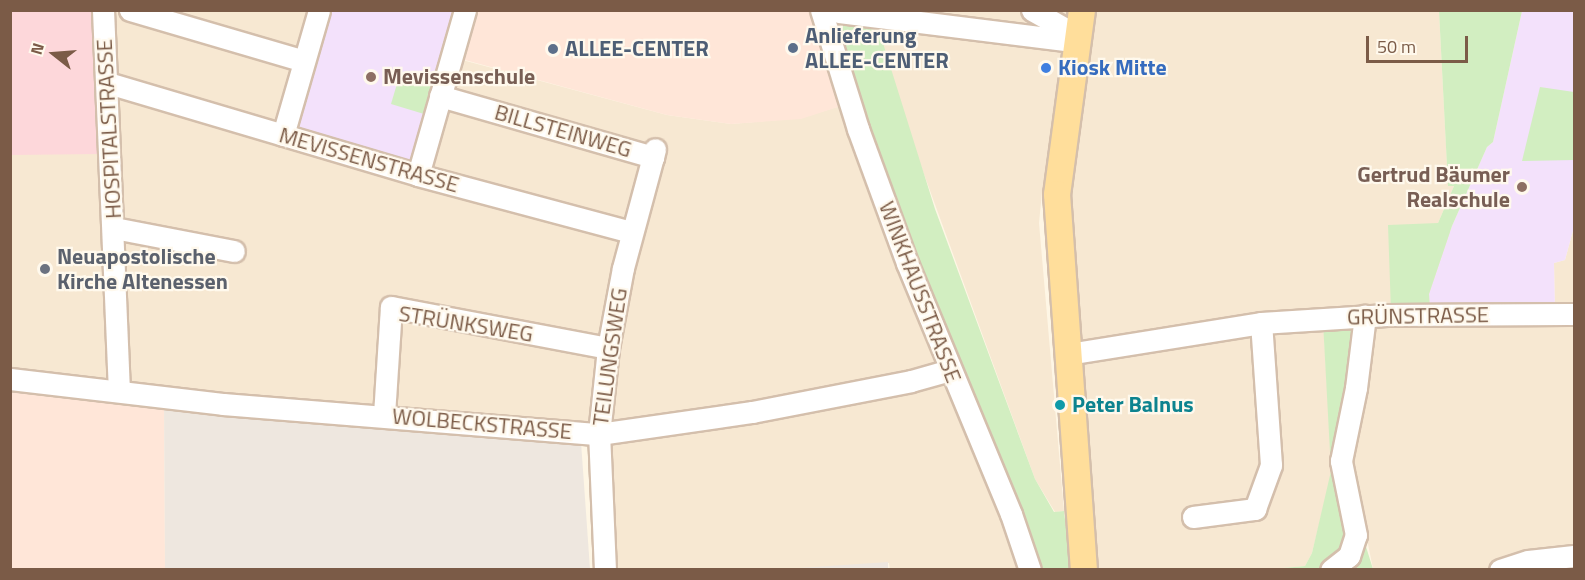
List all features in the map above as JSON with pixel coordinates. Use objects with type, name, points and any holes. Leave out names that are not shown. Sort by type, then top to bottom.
[{"type":"main road","points":[[1077,28],[1057,194],[1084,570]]},
{"type":"street","name":"HOSPITALSTRASSE","points":[[103,10],[108,83],[119,392]]},
{"type":"street","points":[[130,10],[304,61]]},
{"type":"street","points":[[284,135],[318,10]]},
{"type":"street","points":[[418,175],[465,10]]},
{"type":"street","points":[[1032,10],[1077,28]]},
{"type":"street","points":[[826,11],[1077,28]]},
{"type":"street","name":"WINKHAUSSTRASSE","points":[[826,11],[858,129],[950,370],[1011,514],[1030,570]]},
{"type":"street","name":"MEVISSENSTRASSE","points":[[108,83],[418,175],[631,232]]},
{"type":"street","name":"BILLSTEINWEG","points":[[440,96],[654,153]]},
{"type":"street","name":"TEILUNGSWEG","points":[[605,570],[598,434],[608,348],[631,232],[654,153]]},
{"type":"street","points":[[114,228],[234,251]]},
{"type":"street","name":"STRÜNKSWEG","points":[[384,415],[391,307],[608,348]]},
{"type":"street","name":"GRÜNSTRASSE","points":[[1068,354],[1261,323],[1365,316],[1575,314]]},
{"type":"street","points":[[1331,570],[1349,556],[1356,541],[1341,461],[1356,388],[1365,316]]},
{"type":"street","points":[[1194,517],[1255,509],[1271,465],[1261,323]]},
{"type":"street","name":"WOLBECKSTRASSE","points":[[10,379],[224,404],[384,415],[598,434],[752,412],[950,370]]},
{"type":"street","points":[[1500,570],[1528,561],[1575,556]]},
{"type":"shaded area","points":[[11,10],[464,11],[451,57],[667,115],[731,124],[801,118],[847,104],[948,366],[596,431],[11,374]]},
{"type":"shaded area","points":[[10,11],[96,11],[99,154],[11,155]]},
{"type":"shaded area","name":"Mevissenschule","points":[[322,11],[457,11],[415,164],[290,127]]},
{"type":"shaded area","points":[[467,11],[819,11],[847,104],[801,119],[731,124],[667,115],[454,57]]},
{"type":"shaded area","points":[[824,11],[1080,11],[1077,46],[1042,192],[1039,223],[1064,511],[1055,512],[1035,479],[917,155],[826,24]]},
{"type":"shaded area","points":[[1085,11],[1439,11],[1448,185],[1454,186],[1438,223],[1555,311],[1554,263],[1565,260],[1574,227],[1574,569],[1373,569],[1323,318],[1332,472],[1312,553],[1305,566],[1261,570],[1085,569],[1062,229]]},
{"type":"shaded area","name":"Gertrud Bäumer Realschule","points":[[1522,11],[1574,11],[1574,227],[1565,260],[1554,263],[1555,311],[1430,311],[1429,294],[1452,226],[1487,147],[1493,142]]},
{"type":"shaded area","points":[[950,370],[1029,569],[890,570],[889,563],[795,570],[606,569],[600,435]]},
{"type":"shaded area","points":[[11,384],[164,404],[165,569],[11,570]]},
{"type":"shaded area","points":[[164,404],[581,442],[590,569],[165,569]]},
{"type":"shaded area","points":[[888,562],[888,569],[784,569]]},
{"type":"green space","points":[[1439,11],[1522,11],[1493,142],[1487,147],[1452,226],[1429,294],[1430,311],[1391,312],[1388,225],[1438,223],[1454,186],[1448,186]]},
{"type":"green space","points":[[843,21],[877,24],[935,209],[1035,479],[1054,512],[1064,511],[1071,569],[1032,569],[826,24]]},
{"type":"green space","points":[[399,77],[432,86],[424,114],[391,104]]},
{"type":"green space","points":[[1540,87],[1574,92],[1574,160],[1522,161]]},
{"type":"green space","points":[[1362,319],[1339,461],[1373,569],[1261,570],[1305,566],[1312,553],[1331,471],[1323,322]]},
{"type":"place","name":"Anlieferung ALLEE-CENTER","points":[[793,48]]},
{"type":"place","name":"ALLEE-CENTER","points":[[553,49]]},
{"type":"place","name":"Kiosk Mitte","points":[[1046,68]]},
{"type":"place","name":"Mevissenschule","points":[[371,77]]},
{"type":"place","name":"Gertrud Bäumer Realschule","points":[[1522,187]]},
{"type":"place","name":"Neuapostolische Kirche Altenessen","points":[[45,269]]},
{"type":"place","name":"Peter Balnus","points":[[1060,405]]}]
